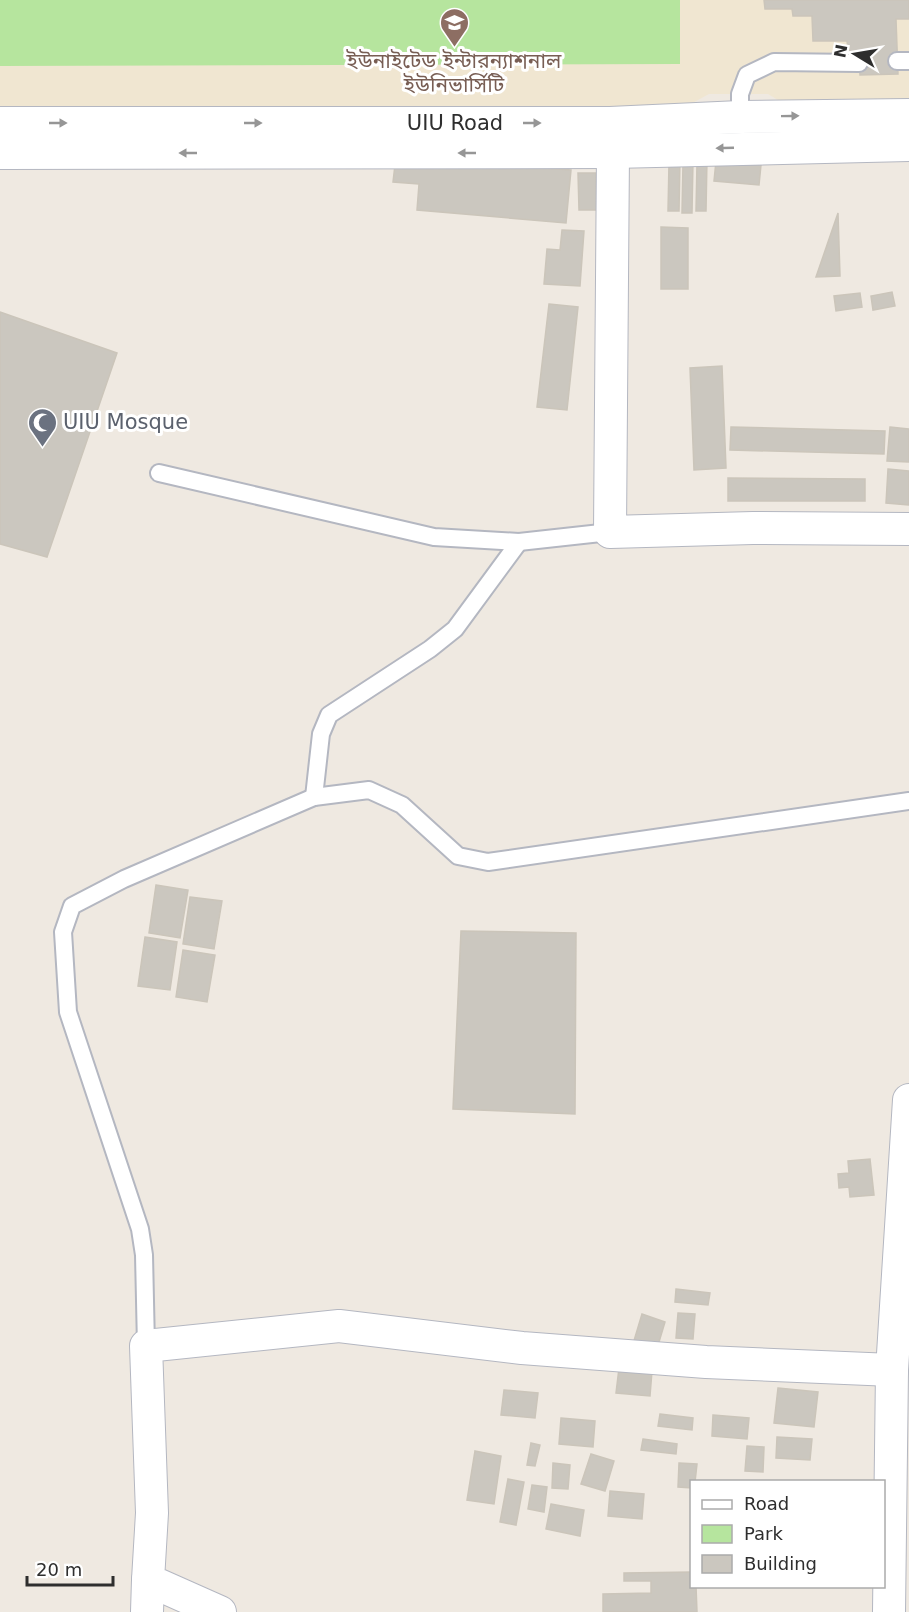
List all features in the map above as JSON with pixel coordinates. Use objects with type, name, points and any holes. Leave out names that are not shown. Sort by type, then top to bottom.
[{"type":"street","name":"UIU Road","points":[[0,153],[112,138],[740,117],[909,115]]},
{"type":"street","name":"UIU Road","points":[[0,123],[112,138],[613,152],[909,145]]},
{"type":"street","points":[[613,152],[610,532],[753,528],[909,529]]},
{"type":"street","points":[[889,1612],[899,1479],[892,1370],[906,1184],[909,1100]]},
{"type":"street","points":[[147,1612],[152,1513],[146,1346],[339,1326],[522,1348],[705,1362],[892,1370]]},
{"type":"street","points":[[148,1580],[220,1612]]},
{"type":"lane","points":[[740,117],[740,94],[747,75],[774,62],[859,63]]},
{"type":"lane","points":[[159,473],[434,537],[519,542],[610,532]]},
{"type":"lane","points":[[314,797],[321,734],[329,715],[430,649],[455,629],[519,542]]},
{"type":"lane","points":[[146,1346],[144,1255],[140,1229],[68,1012],[63,932],[72,906],[124,879],[314,797],[369,790],[402,805],[458,856],[488,862],[909,801]]},
{"type":"shaded area","name":"ইউনাইটেড ইন্টারন্যাশনাল ইউনিভার্সিটি","points":[[0,0],[909,0],[909,99],[783,103],[768,94],[709,94],[676,112],[0,118]]},
{"type":"green space","points":[[0,0],[680,0],[680,64],[0,66]]},
{"type":"building","points":[[764,0],[909,0],[909,19],[896,19],[898,74],[860,75],[859,56],[849,57],[847,41],[813,41],[812,16],[793,16],[792,9],[765,9]]},
{"type":"building","points":[[717,151],[762,155],[759,185],[714,181]]},
{"type":"building","points":[[396,156],[571,170],[566,223],[417,210],[419,184],[393,182]]},
{"type":"building","points":[[680,159],[679,211],[668,211],[669,163]]},
{"type":"building","points":[[707,159],[706,211],[696,211],[697,163]]},
{"type":"building","points":[[693,160],[692,213],[682,213],[683,164]]},
{"type":"building","points":[[578,173],[596,173],[597,210],[579,210]]},
{"type":"building","points":[[838,213],[840,276],[816,277]]},
{"type":"building","points":[[661,227],[688,228],[688,289],[661,289]]},
{"type":"building","points":[[562,230],[584,231],[580,286],[544,284],[547,249],[560,250]]},
{"type":"building","points":[[892,292],[895,306],[873,310],[871,296]]},
{"type":"building","points":[[860,293],[862,307],[836,311],[834,296]]},
{"type":"building","points":[[549,304],[578,307],[567,410],[537,407]]},
{"type":"building","name":"UIU Mosque","points":[[0,312],[117,353],[47,557],[0,544]]},
{"type":"building","points":[[722,366],[726,468],[694,470],[690,368]]},
{"type":"building","points":[[731,427],[885,431],[884,454],[730,450]]},
{"type":"building","points":[[890,427],[909,429],[909,462],[887,461]]},
{"type":"building","points":[[888,469],[909,471],[909,505],[886,503]]},
{"type":"building","points":[[728,478],[865,479],[865,501],[728,501]]},
{"type":"building","points":[[156,885],[188,890],[180,938],[149,933]]},
{"type":"building","points":[[190,897],[222,901],[214,949],[183,944]]},
{"type":"building","points":[[461,931],[576,933],[575,1114],[453,1109]]},
{"type":"building","points":[[145,937],[177,942],[170,990],[138,986]]},
{"type":"building","points":[[183,950],[215,955],[207,1002],[176,997]]},
{"type":"building","points":[[870,1159],[874,1195],[850,1197],[849,1187],[839,1188],[838,1174],[849,1173],[848,1161]]},
{"type":"building","points":[[676,1289],[710,1293],[708,1305],[675,1302]]},
{"type":"building","points":[[678,1313],[695,1314],[693,1339],[676,1338]]},
{"type":"building","points":[[642,1314],[665,1322],[656,1352],[633,1344]]},
{"type":"building","points":[[619,1368],[652,1371],[650,1396],[616,1393]]},
{"type":"building","points":[[778,1388],[818,1392],[814,1427],[774,1423]]},
{"type":"building","points":[[504,1390],[538,1393],[535,1418],[501,1415]]},
{"type":"building","points":[[660,1414],[693,1418],[692,1430],[658,1426]]},
{"type":"building","points":[[713,1415],[749,1418],[747,1439],[712,1436]]},
{"type":"building","points":[[561,1418],[595,1421],[593,1447],[559,1444]]},
{"type":"building","points":[[777,1437],[812,1439],[810,1460],[776,1458]]},
{"type":"building","points":[[643,1439],[677,1444],[676,1454],[641,1450]]},
{"type":"building","points":[[531,1443],[540,1445],[535,1466],[527,1465]]},
{"type":"building","points":[[747,1446],[764,1447],[763,1472],[745,1471]]},
{"type":"building","points":[[475,1451],[501,1456],[494,1504],[467,1500]]},
{"type":"building","points":[[591,1454],[614,1461],[605,1491],[581,1484]]},
{"type":"building","points":[[553,1463],[570,1465],[568,1489],[552,1488]]},
{"type":"building","points":[[679,1463],[697,1464],[695,1480],[690,1480],[690,1488],[678,1487]]},
{"type":"building","points":[[508,1479],[524,1482],[516,1525],[500,1522]]},
{"type":"building","points":[[532,1485],[547,1487],[544,1512],[528,1509]]},
{"type":"building","points":[[610,1491],[644,1494],[642,1519],[608,1516]]},
{"type":"building","points":[[551,1504],[584,1510],[580,1536],[546,1529]]},
{"type":"building","points":[[690,1572],[690,1588],[696,1588],[697,1612],[603,1612],[603,1594],[651,1593],[651,1581],[624,1581],[624,1573]]},
{"type":"place","name":"ইউনাইটেড ইন্টারন্যাশনাল ইউনিভার্সিটি","points":[[454,48]]},
{"type":"place","name":"UIU Mosque","points":[[42,448]]}]
